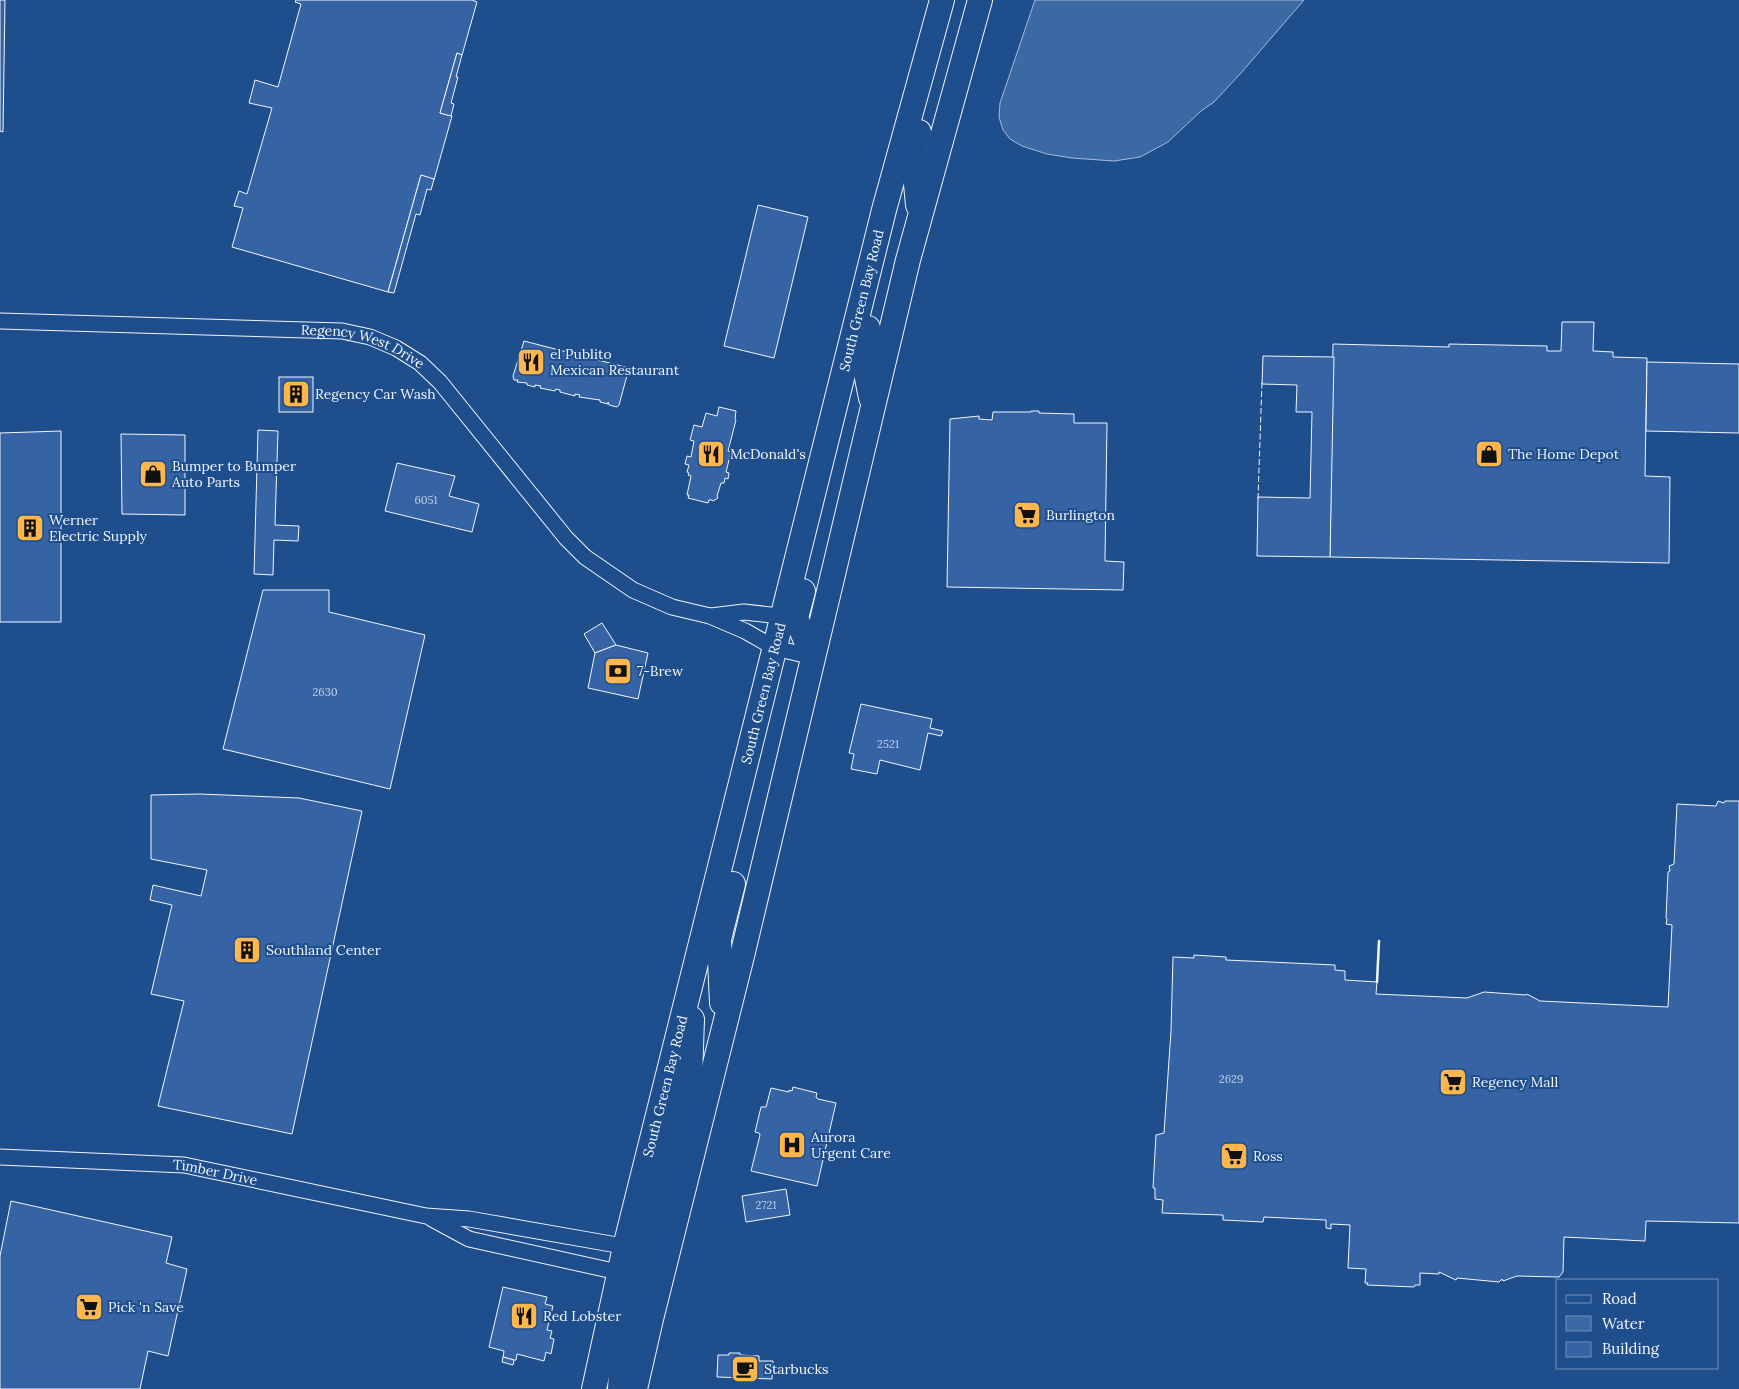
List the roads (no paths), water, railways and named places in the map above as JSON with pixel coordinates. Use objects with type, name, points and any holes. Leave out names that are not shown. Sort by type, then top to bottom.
[{"type":"main road","name":"South Green Bay Road","points":[[635,1389],[640,1277],[647,1251],[694,969],[780,649],[840,437],[847,359],[892,179],[942,0]]},
{"type":"main road","points":[[920,216],[913,153],[948,28],[952,0]]},
{"type":"main road","name":"South Green Bay Road","points":[[594,1389],[640,1277],[647,1251],[723,1033],[908,260],[980,0]]},
{"type":"main road","points":[[873,408],[863,358],[871,309],[895,212],[892,179]]},
{"type":"main road","points":[[789,617],[813,657]]},
{"type":"main road","points":[[723,1033],[719,939],[783,675],[780,649]]},
{"type":"main road","points":[[620,1389],[622,1355],[640,1277]]},
{"type":"street","name":"Regency West Drive","points":[[0,321],[342,331],[370,337],[396,348],[412,358],[440,382],[566,538],[585,557],[619,582],[654,600],[710,616],[780,649],[813,657]]},
{"type":"street","name":"Regency West Drive","points":[[710,616],[744,612],[821,622]]},
{"type":"street","name":"Timber Drive","points":[[0,1157],[184,1166],[426,1216],[469,1218],[647,1251]]},
{"type":"street","name":"Timber Drive","points":[[426,1216],[470,1239],[640,1277]]},
{"type":"water","points":[[1035,0],[1304,0],[1214,102],[1201,111],[1168,142],[1140,157],[1114,161],[1047,154],[1022,146],[1010,139],[1003,130],[999,117],[1000,103]]},
{"type":"place","name":"el Publito Mexican Restaurant","points":[[531,362]]},
{"type":"place","name":"Regency Car Wash","points":[[296,394]]},
{"type":"place","name":"McDonald's","points":[[711,454]]},
{"type":"place","name":"The Home Depot","points":[[1489,454]]},
{"type":"place","name":"Bumper to Bumper Auto Parts","points":[[153,474]]},
{"type":"place","name":"Burlington","points":[[1027,515]]},
{"type":"place","name":"Werner Electric Supply","points":[[30,528]]},
{"type":"place","name":"7-Brew","points":[[618,671]]},
{"type":"place","name":"Southland Center","points":[[247,950]]},
{"type":"place","name":"Regency Mall","points":[[1453,1082]]},
{"type":"place","name":"Aurora Urgent Care","points":[[792,1145]]},
{"type":"place","name":"Ross","points":[[1234,1156]]},
{"type":"place","name":"Pick 'n Save","points":[[89,1307]]},
{"type":"place","name":"Red Lobster","points":[[524,1316]]},
{"type":"place","name":"Starbucks","points":[[745,1369]]}]
